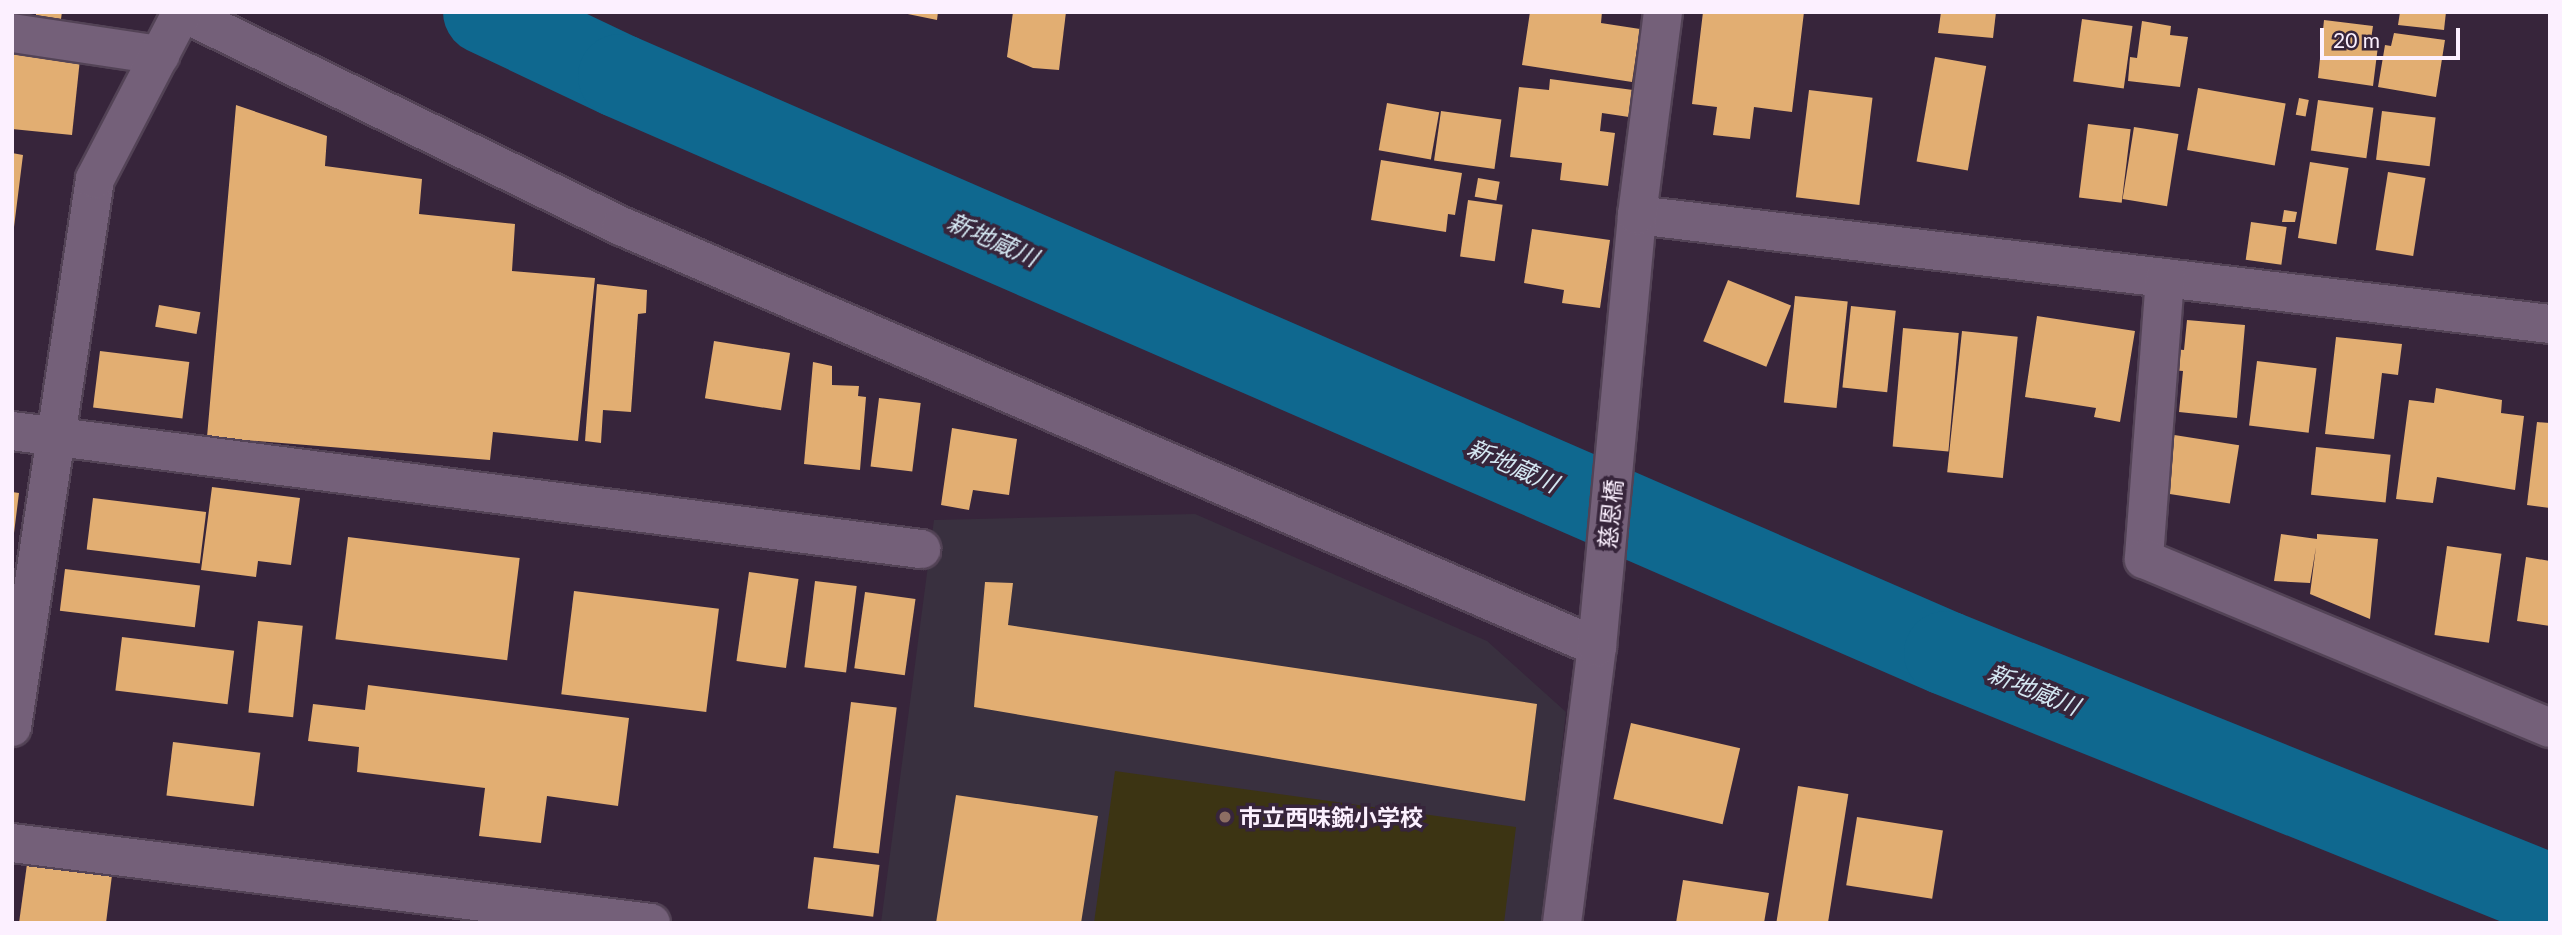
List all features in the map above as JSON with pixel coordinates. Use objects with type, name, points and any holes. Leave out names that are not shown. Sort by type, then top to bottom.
[{"type":"street","points":[[12,727],[95,178],[182,12],[621,226],[1597,647]]},
{"type":"street","name":"慈恩橋","points":[[1562,923],[1597,647],[1637,215],[1663,12]]},
{"type":"street","points":[[12,33],[159,55]]},
{"type":"street","points":[[1637,215],[2550,324]]},
{"type":"street","points":[[2165,278],[2144,559],[2550,727]]},
{"type":"street","points":[[12,431],[921,549]]},
{"type":"street","points":[[12,843],[645,922]]},
{"type":"shaded area","name":"市立西味鋺小学校","points":[[1195,514],[1487,641],[1566,712],[1542,923],[881,923],[934,520]]},
{"type":"sand","points":[[1115,771],[1516,827],[1504,923],[1094,923]]},
{"type":"building","points":[[36,12],[62,12],[61,19],[36,15]]},
{"type":"building","points":[[898,12],[938,12],[937,20]]},
{"type":"building","points":[[1013,12],[1066,12],[1059,70],[1033,68],[1007,57]]},
{"type":"building","points":[[1530,12],[1602,12],[1601,23],[1640,29],[1632,82],[1522,65]]},
{"type":"building","points":[[1703,12],[1804,12],[1792,112],[1754,107],[1750,139],[1713,135],[1717,107],[1692,104]]},
{"type":"building","points":[[1941,12],[1996,12],[1993,38],[1938,33]]},
{"type":"building","points":[[2400,12],[2446,12],[2444,30],[2398,25]]},
{"type":"building","points":[[2082,19],[2133,26],[2124,88],[2073,81]]},
{"type":"building","points":[[2324,20],[2373,26],[2370,46],[2378,46],[2373,86],[2318,78]]},
{"type":"building","points":[[2142,21],[2171,26],[2170,35],[2188,37],[2180,87],[2128,81],[2130,57],[2137,58]]},
{"type":"building","points":[[2394,33],[2445,40],[2436,97],[2378,87],[2385,45],[2391,46]]},
{"type":"building","points":[[12,50],[80,59],[72,135],[12,129]]},
{"type":"building","points":[[1935,57],[1986,66],[1968,170],[1917,161]]},
{"type":"building","points":[[1550,79],[1633,90],[1629,117],[1602,113],[1600,131],[1615,133],[1608,186],[1560,180],[1562,163],[1510,157],[1519,87],[1549,90]]},
{"type":"building","points":[[2198,88],[2286,103],[2275,165],[2187,150]]},
{"type":"building","points":[[1809,90],[1873,98],[1859,205],[1796,197]]},
{"type":"building","points":[[2299,98],[2309,100],[2306,117],[2296,115]]},
{"type":"building","points":[[2318,100],[2373,108],[2366,158],[2311,151]]},
{"type":"building","points":[[1387,103],[1439,112],[1431,159],[1379,150]]},
{"type":"building","points":[[236,105],[327,136],[325,166],[422,179],[419,214],[515,224],[512,271],[595,278],[578,441],[493,432],[490,460],[207,437]]},
{"type":"building","points":[[1441,111],[1501,119],[1494,169],[1434,161]]},
{"type":"building","points":[[2382,111],[2436,118],[2430,166],[2376,160]]},
{"type":"building","points":[[2088,124],[2131,129],[2122,203],[2079,197]]},
{"type":"building","points":[[2134,127],[2178,134],[2167,206],[2123,199]]},
{"type":"building","points":[[12,153],[23,155],[14,227],[12,227]]},
{"type":"building","points":[[1381,160],[1462,173],[1455,215],[1448,214],[1446,232],[1371,220]]},
{"type":"building","points":[[2310,162],[2349,168],[2336,244],[2298,238]]},
{"type":"building","points":[[2388,172],[2426,178],[2413,256],[2376,250]]},
{"type":"building","points":[[1478,178],[1500,182],[1496,201],[1475,197]]},
{"type":"building","points":[[1468,200],[1503,205],[1495,261],[1460,256]]},
{"type":"building","points":[[2284,210],[2297,212],[2295,222],[2282,222]]},
{"type":"building","points":[[2251,222],[2287,227],[2281,265],[2246,260]]},
{"type":"building","points":[[1532,229],[1610,240],[1600,308],[1562,303],[1564,290],[1524,283]]},
{"type":"building","points":[[1728,280],[1791,305],[1766,367],[1703,341]]},
{"type":"building","points":[[597,284],[647,290],[646,313],[638,314],[631,412],[603,410],[601,443],[585,441]]},
{"type":"building","points":[[1795,296],[1848,302],[1837,408],[1784,402]]},
{"type":"building","points":[[159,305],[200,312],[197,334],[155,327]]},
{"type":"building","points":[[1851,306],[1896,311],[1887,392],[1842,388]]},
{"type":"building","points":[[2037,316],[2135,331],[2120,422],[2094,417],[2096,408],[2025,397]]},
{"type":"building","points":[[2187,320],[2245,325],[2237,418],[2179,412],[2183,371],[2171,370],[2173,349],[2184,350]]},
{"type":"building","points":[[1903,328],[1959,333],[1948,451],[1893,447]]},
{"type":"building","points":[[1962,331],[2018,337],[2003,478],[1947,472]]},
{"type":"building","points":[[2336,337],[2402,344],[2398,375],[2382,373],[2374,439],[2325,434]]},
{"type":"building","points":[[714,341],[790,353],[781,410],[705,398]]},
{"type":"building","points":[[100,351],[189,362],[182,419],[93,408]]},
{"type":"building","points":[[2257,361],[2317,368],[2309,433],[2249,426]]},
{"type":"building","points":[[813,362],[832,366],[832,385],[859,386],[858,396],[866,397],[860,470],[804,464]]},
{"type":"building","points":[[2436,388],[2502,400],[2501,413],[2524,416],[2515,490],[2437,477],[2433,503],[2396,499],[2409,400],[2434,403]]},
{"type":"building","points":[[879,398],[921,403],[912,472],[871,466]]},
{"type":"building","points":[[2537,422],[2550,423],[2550,508],[2527,505]]},
{"type":"building","points":[[952,428],[1017,439],[1009,495],[973,490],[969,510],[941,505]]},
{"type":"building","points":[[2168,434],[2239,445],[2230,504],[2159,492]]},
{"type":"building","points":[[2316,447],[2391,455],[2386,503],[2311,495]]},
{"type":"building","points":[[212,487],[300,498],[291,565],[258,561],[256,577],[201,570]]},
{"type":"building","points":[[12,492],[19,493],[14,533],[12,532]]},
{"type":"building","points":[[93,498],[206,512],[200,564],[87,550]]},
{"type":"building","points":[[2281,534],[2317,539],[2317,534],[2378,539],[2370,619],[2310,594],[2316,547],[2310,583],[2274,581]]},
{"type":"building","points":[[348,537],[520,558],[507,660],[335,639]]},
{"type":"building","points":[[2447,546],[2501,554],[2489,643],[2434,635]]},
{"type":"building","points":[[2526,557],[2550,561],[2550,626],[2517,621]]},
{"type":"building","points":[[65,569],[200,586],[195,627],[60,611]]},
{"type":"building","points":[[749,572],[799,579],[786,668],[736,661]]},
{"type":"building","points":[[815,581],[857,586],[846,672],[804,667]]},
{"type":"building","points":[[985,582],[1013,583],[1008,625],[1537,704],[1525,801],[974,707]]},
{"type":"building","points":[[574,591],[719,609],[706,712],[561,694]]},
{"type":"building","points":[[865,592],[916,599],[905,675],[854,668]]},
{"type":"building","points":[[258,621],[303,626],[293,717],[248,712]]},
{"type":"building","points":[[122,637],[234,651],[228,704],[115,691]]},
{"type":"building","points":[[368,685],[629,718],[618,806],[547,796],[541,843],[479,836],[485,788],[357,772],[359,747],[308,741],[313,704],[365,710]]},
{"type":"building","points":[[851,702],[897,708],[879,854],[833,848]]},
{"type":"building","points":[[1631,723],[1740,748],[1723,824],[1613,799]]},
{"type":"building","points":[[173,742],[260,753],[254,806],[166,796]]},
{"type":"building","points":[[1798,786],[1848,794],[1828,923],[1776,923]]},
{"type":"building","points":[[956,795],[1098,816],[1081,923],[936,923]]},
{"type":"building","points":[[1857,817],[1943,831],[1932,899],[1846,885]]},
{"type":"building","points":[[814,857],[880,865],[873,917],[808,909]]},
{"type":"building","points":[[27,864],[112,875],[106,923],[19,923]]},
{"type":"building","points":[[1683,880],[1769,893],[1764,923],[1676,923]]},
{"type":"waterway","name":"新地蔵川","points":[[485,12],[620,76],[1946,653],[2550,896]]},
{"type":"place","name":"市立西味鋺小学校","points":[[1225,817]]}]
